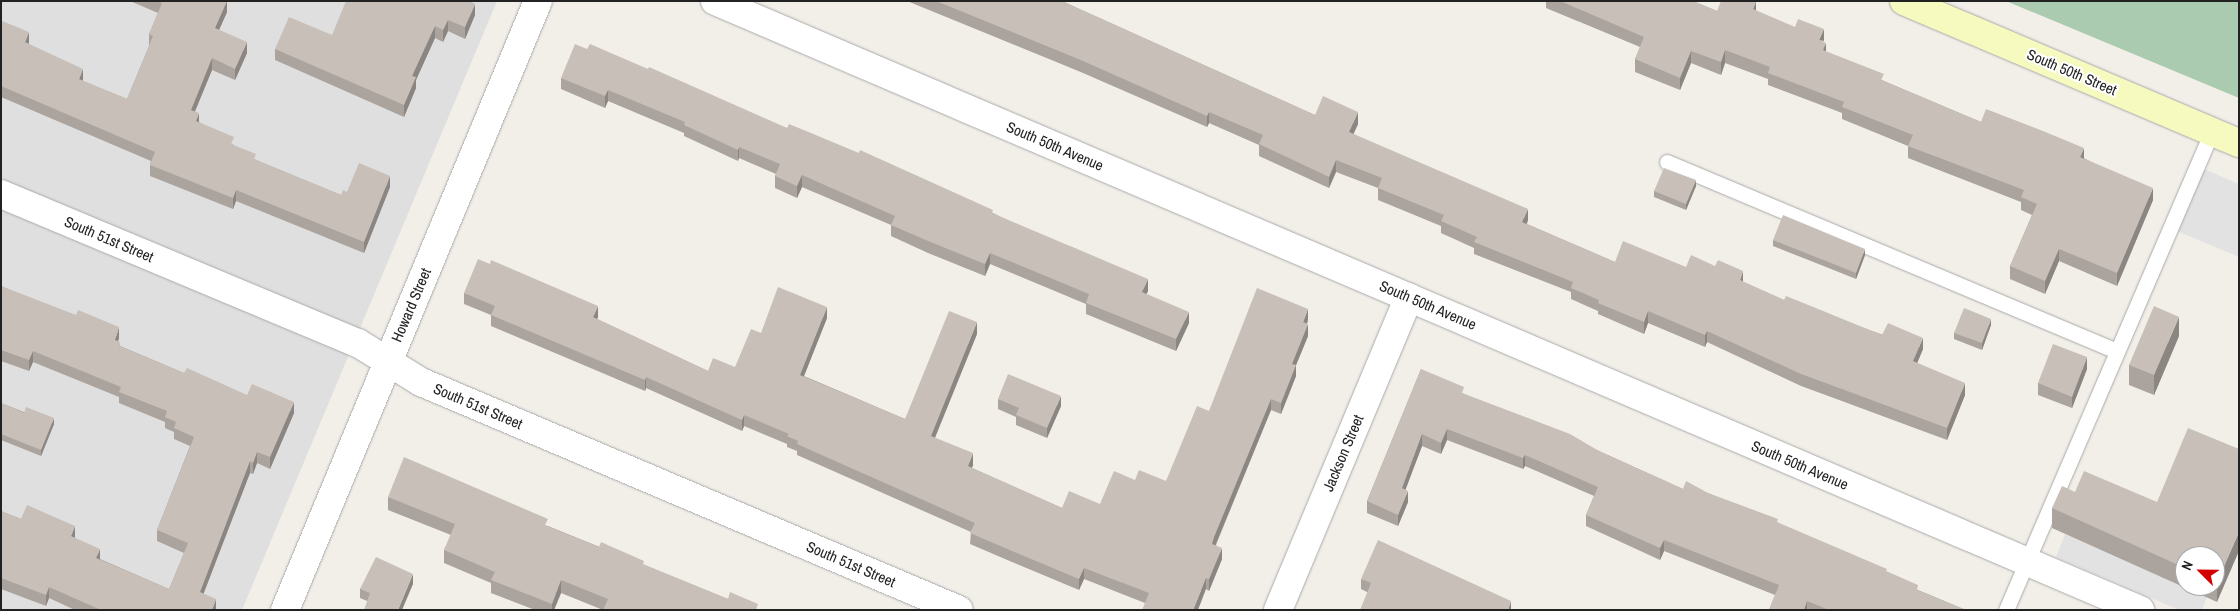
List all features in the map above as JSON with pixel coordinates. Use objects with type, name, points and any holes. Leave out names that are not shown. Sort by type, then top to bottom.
[{"type":"main road","name":"South 50th Street","points":[[1904,1],[2239,143]]},
{"type":"street","name":"Howard Street","points":[[284,610],[538,1]]},
{"type":"street","name":"South 50th Avenue","points":[[715,1],[2140,610]]},
{"type":"street","name":"South 51st Street","points":[[1,194],[358,343],[421,382],[959,610]]},
{"type":"street","name":"Jackson Street","points":[[1278,610],[1409,297]]},
{"type":"lane","points":[[2006,610],[2212,131]]},
{"type":"lane","points":[[1667,162],[2117,351]]},
{"type":"shaded area","points":[[1,1],[497,1],[242,610],[1,610]]},
{"type":"shaded area","points":[[2204,169],[2239,184],[2239,257],[2177,231]]},
{"type":"shaded area","points":[[2065,534],[2175,583],[2175,596],[2207,597],[2202,610],[2179,610],[2056,557]]},
{"type":"green space","points":[[2006,1],[2239,1],[2239,98]]},
{"type":"building","points":[[156,1],[227,1],[215,28],[247,42],[235,69],[212,58],[191,110],[199,113],[196,121],[234,137],[231,144],[256,154],[254,159],[341,195],[343,190],[347,192],[359,163],[390,176],[364,242],[236,190],[233,198],[150,165],[155,152],[1,86],[2,21],[29,32],[25,42],[83,69],[79,79],[127,99],[153,36],[149,34],[162,3]]},
{"type":"building","points":[[346,1],[470,1],[475,4],[465,27],[448,20],[443,30],[435,26],[412,76],[416,77],[404,105],[275,49],[289,17],[332,35]]},
{"type":"building","points":[[936,1],[1062,1],[1315,115],[1323,96],[1358,112],[1349,132],[1528,209],[1522,222],[1615,262],[1623,241],[1686,267],[1691,255],[1715,266],[1718,260],[1743,271],[1740,280],[1784,300],[1786,296],[1882,335],[1888,323],[1923,338],[1913,361],[1965,383],[1947,428],[1801,374],[1707,331],[1705,335],[1648,311],[1644,322],[1598,303],[1599,300],[1571,288],[1573,282],[1474,242],[1477,237],[1441,221],[1444,215],[1378,188],[1382,178],[1336,160],[1329,177],[1259,144],[1263,135],[1209,112],[1207,116],[1083,61]]},
{"type":"building","points":[[1560,1],[1693,1],[1717,11],[1721,1],[1756,1],[1753,9],[1795,27],[1798,19],[1824,29],[1819,40],[1826,43],[1823,50],[1884,74],[1881,80],[1981,122],[1986,109],[2043,131],[2084,148],[2080,157],[2153,188],[2117,273],[2059,249],[2045,281],[2010,266],[2037,204],[2021,197],[2024,190],[1908,146],[1913,135],[1842,107],[1844,102],[1768,73],[1770,67],[1725,50],[1721,62],[1691,51],[1680,78],[1635,59],[1644,37]]},
{"type":"building","points":[[575,44],[587,49],[590,44],[648,69],[649,67],[787,128],[789,124],[859,153],[860,150],[993,210],[992,213],[1148,279],[1142,292],[1189,312],[1176,339],[1086,303],[1089,294],[990,253],[985,264],[891,225],[895,216],[802,175],[797,186],[775,176],[780,164],[739,147],[738,150],[684,125],[685,122],[608,90],[605,96],[561,78]]},
{"type":"building","points":[[1664,168],[1696,180],[1686,204],[1654,191]]},
{"type":"building","points":[[1783,215],[1865,249],[1856,273],[1773,240]]},
{"type":"building","points":[[478,259],[490,264],[491,260],[598,306],[593,317],[708,371],[713,358],[735,367],[751,329],[761,333],[778,287],[827,307],[800,375],[905,419],[949,311],[977,322],[931,436],[973,453],[968,466],[1062,508],[1069,491],[1100,504],[1114,471],[1135,480],[1139,470],[1166,481],[1197,406],[1209,411],[1257,288],[1308,309],[1303,322],[1308,324],[1292,364],[1296,365],[1281,403],[1271,399],[1214,537],[1212,544],[1222,548],[1209,579],[1206,578],[1193,610],[1142,610],[1149,593],[1084,568],[1079,579],[1012,551],[970,533],[975,523],[797,444],[798,441],[787,436],[789,434],[744,415],[742,420],[646,377],[645,380],[491,315],[495,306],[464,293]]},
{"type":"building","points":[[1,286],[76,315],[78,310],[119,327],[115,340],[120,342],[119,346],[184,373],[187,368],[247,395],[252,384],[294,402],[270,457],[257,452],[253,463],[250,461],[200,592],[216,599],[212,610],[101,610],[49,587],[46,595],[1,578],[1,511],[21,519],[27,505],[75,526],[71,536],[100,549],[96,558],[169,589],[188,543],[157,530],[194,437],[174,428],[176,422],[165,417],[167,411],[119,392],[121,387],[33,351],[29,360],[1,350]]},
{"type":"building","points":[[2154,306],[2179,317],[2154,375],[2129,365]]},
{"type":"building","points":[[1964,308],[1991,319],[1982,343],[1954,333]]},
{"type":"building","points":[[2053,344],[2087,357],[2072,397],[2038,383]]},
{"type":"building","points":[[1421,369],[1464,387],[1462,393],[1570,434],[1599,451],[1683,489],[1686,481],[1708,493],[1778,519],[1777,522],[1887,569],[1886,571],[1918,585],[1917,590],[1966,610],[1829,610],[1807,601],[1804,610],[1769,610],[1779,585],[1664,540],[1660,548],[1586,515],[1598,487],[1525,455],[1523,458],[1447,429],[1441,443],[1422,434],[1402,488],[1408,491],[1398,515],[1367,501]]},
{"type":"building","points":[[1008,374],[1061,396],[1047,428],[1016,415],[1019,408],[998,399]]},
{"type":"building","points":[[1,403],[24,413],[26,407],[54,418],[41,450],[1,434]]},
{"type":"building","points":[[2188,428],[2239,449],[2239,532],[2225,564],[2225,546],[2175,546],[2175,563],[2052,508],[2062,486],[2075,492],[2084,471],[2157,502]]},
{"type":"building","points":[[404,457],[548,519],[545,525],[599,547],[601,542],[644,561],[643,564],[728,599],[730,592],[758,604],[756,610],[603,610],[608,599],[561,580],[552,604],[491,580],[495,572],[444,550],[455,524],[388,497]]},
{"type":"building","points":[[1378,540],[1511,601],[1508,610],[1360,610],[1371,583],[1361,579]]},
{"type":"building","points":[[376,557],[413,574],[398,610],[364,610],[370,593],[360,589]]}]
